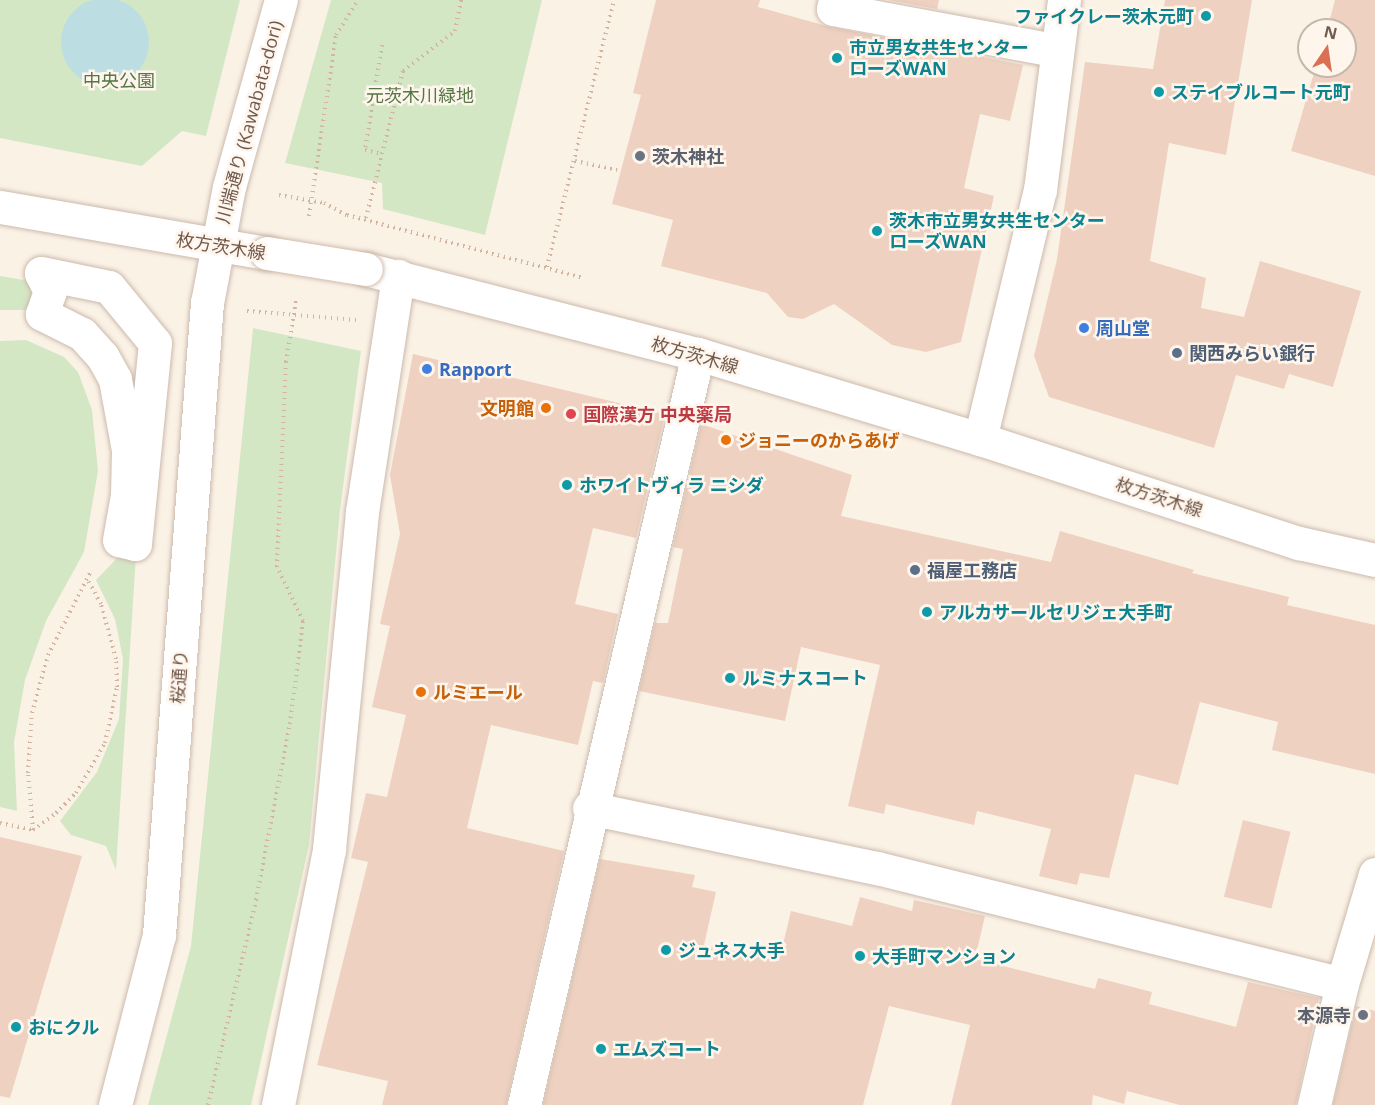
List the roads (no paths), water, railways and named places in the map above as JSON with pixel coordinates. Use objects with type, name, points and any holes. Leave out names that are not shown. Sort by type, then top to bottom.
[{"type":"street","name":"川端通り (Kawabata-dori)","points":[[218,244],[281,0]]},
{"type":"street","points":[[835,0],[832,9],[1054,50]]},
{"type":"street","points":[[980,439],[1040,190],[1054,50],[1064,0]]},
{"type":"street","name":"枚方茨木線","points":[[0,207],[140,235],[218,244],[398,276],[698,354],[980,439],[1299,543],[1375,560]]},
{"type":"street","name":"桜通り","points":[[115,1105],[159,935],[207,303],[218,244]]},
{"type":"street","points":[[41,273],[109,287],[155,343],[135,544],[119,540],[127,495],[128,450],[115,379],[102,356],[82,334],[42,314],[50,300],[48,284],[41,273]]},
{"type":"street","points":[[278,1105],[329,849],[362,512],[398,276]]},
{"type":"street","points":[[524,1105],[589,808],[698,354]]},
{"type":"street","points":[[589,808],[878,868],[1342,984]]},
{"type":"street","points":[[1314,1105],[1342,984],[1375,874]]},
{"type":"water","points":[[96,-2],[114,-2],[130,5],[142,17],[149,33],[149,51],[142,67],[130,79],[114,86],[96,86],[80,79],[68,67],[61,51],[61,33],[68,17],[80,5]]},
{"type":"place","name":"ファイクレー茨木元町","points":[[1206,16]]},
{"type":"place","name":"市立男女共生センター ローズWAN","points":[[837,58]]},
{"type":"place","name":"ステイブルコート元町","points":[[1159,92]]},
{"type":"place","name":"茨木神社","points":[[640,156]]},
{"type":"place","name":"茨木市立男女共生センター ローズWAN","points":[[877,231]]},
{"type":"place","name":"周山堂","points":[[1084,328]]},
{"type":"place","name":"関西みらい銀行","points":[[1177,353]]},
{"type":"place","name":"Rapport","points":[[427,369]]},
{"type":"place","name":"文明館","points":[[546,408]]},
{"type":"place","name":"国際漢方 中央薬局","points":[[571,414]]},
{"type":"place","name":"ジョニーのからあげ","points":[[726,440]]},
{"type":"place","name":"ホワイトヴィラ ニシダ","points":[[567,485]]},
{"type":"place","name":"福屋工務店","points":[[915,570]]},
{"type":"place","name":"アルカサールセリジェ大手町","points":[[927,612]]},
{"type":"place","name":"ルミナスコート","points":[[730,678]]},
{"type":"place","name":"ルミエール","points":[[421,692]]},
{"type":"place","name":"ジュネス大手","points":[[666,950]]},
{"type":"place","name":"大手町マンション","points":[[860,956]]},
{"type":"place","name":"本源寺","points":[[1363,1015]]},
{"type":"place","name":"おにクル","points":[[16,1027]]},
{"type":"place","name":"エムズコート","points":[[601,1049]]},
{"type":"park label","name":"中央公園","points":[[119,80]]},
{"type":"park label","name":"元茨木川緑地","points":[[420,95]]}]
